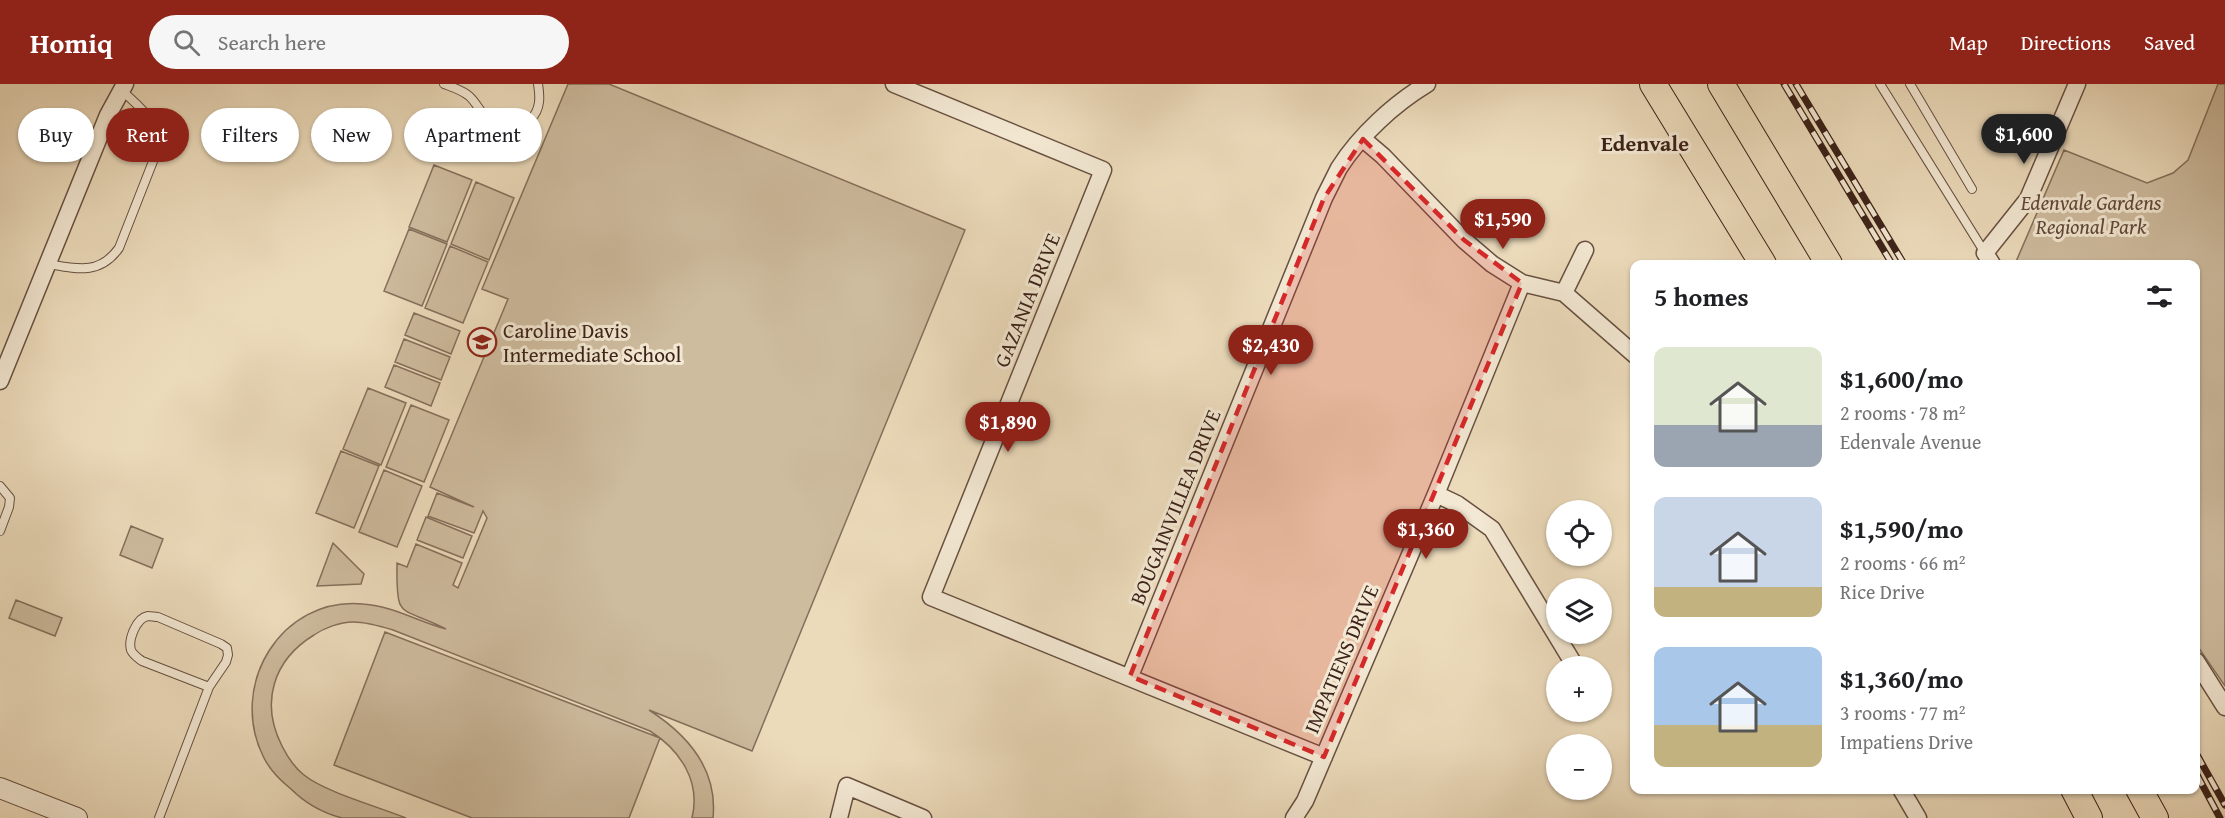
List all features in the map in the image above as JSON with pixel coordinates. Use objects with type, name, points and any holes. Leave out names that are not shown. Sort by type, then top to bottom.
[{"type":"main road","points":[[1653,84],[1761,260]]},
{"type":"main road","points":[[1720,84],[1827,260]]},
{"type":"main road","points":[[2077,794],[2089,818]]},
{"type":"main road","points":[[2142,794],[2155,818]]},
{"type":"street","name":"GAZANIA DRIVE","points":[[894,84],[1103,170],[931,597],[1130,676],[1324,757]]},
{"type":"street","name":"BOUGAINVILLEA DRIVE","points":[[1130,676],[1324,198],[1340,168],[1363,139],[1405,98],[1427,84]]},
{"type":"street","points":[[1989,259],[2028,200],[2076,84]]},
{"type":"street","points":[[0,381],[108,115],[123,87]]},
{"type":"street","points":[[1363,139],[1383,156],[1464,240],[1492,264],[1522,283],[1564,293],[1630,351]]},
{"type":"street","points":[[1564,293],[1585,250]]},
{"type":"street","name":"IMPATIENS DRIVE","points":[[1294,818],[1305,801],[1324,757],[1436,494],[1522,283]]},
{"type":"street","points":[[1436,494],[1457,504],[1492,530],[1569,656]]},
{"type":"street","points":[[2200,667],[2225,707]]},
{"type":"street","points":[[839,818],[847,786],[923,818]]},
{"type":"street","points":[[0,788],[77,818]]},
{"type":"street","points":[[1904,794],[1918,818]]},
{"type":"lane","points":[[444,84],[466,93],[478,104],[490,122],[506,129],[522,126],[534,116],[541,100],[538,84]]},
{"type":"lane","points":[[1880,84],[1989,259]]},
{"type":"lane","points":[[1910,84],[1972,189]]},
{"type":"lane","points":[[48,264],[87,268],[103,264],[112,258],[119,248],[159,147],[159,135],[156,128],[123,87]]},
{"type":"lane","points":[[0,486],[10,498],[0,531]]},
{"type":"lane","points":[[159,818],[209,687],[226,662],[228,655],[227,648],[221,644],[158,617],[148,616],[141,619],[135,628],[131,643],[135,656],[142,661],[209,687]]},
{"type":"highlighted area","points":[[1363,139],[1464,240],[1522,283],[1324,757],[1130,676],[1324,198]]},
{"type":"green space","points":[[568,84],[609,84],[965,230],[752,751],[649,710],[688,742],[698,755],[711,784],[713,818],[692,818],[693,791],[686,768],[670,747],[650,731],[393,630],[368,623],[353,622],[327,628],[300,645],[280,670],[274,684],[272,699],[275,730],[286,754],[301,772],[313,781],[338,793],[406,818],[342,818],[335,816],[302,799],[269,767],[254,730],[252,702],[257,676],[269,651],[286,630],[308,615],[334,605],[374,605],[446,629],[404,610],[398,595],[397,563],[407,567],[416,544],[462,563],[453,585],[458,588],[487,518],[483,511],[474,533],[428,516],[437,493],[474,507],[430,487],[508,299],[482,289],[535,162],[542,162],[542,146]]},
{"type":"green space","name":"Edenvale Gardens Regional Park","points":[[2218,84],[2225,84],[2225,686],[2200,650],[2200,260],[2017,260],[2064,150],[2147,183],[2173,173],[2188,160]]},
{"type":"green space","points":[[434,165],[472,180],[447,242],[409,227]]},
{"type":"green space","points":[[476,182],[514,198],[489,260],[451,244]]},
{"type":"green space","points":[[409,229],[447,244],[422,306],[384,291]]},
{"type":"green space","points":[[450,246],[488,262],[463,323],[425,308]]},
{"type":"green space","points":[[414,313],[460,331],[451,354],[405,335]]},
{"type":"green space","points":[[404,339],[450,357],[441,380],[395,362]]},
{"type":"green space","points":[[394,365],[440,383],[431,406],[385,387]]},
{"type":"green space","points":[[368,388],[406,403],[381,465],[343,449]]},
{"type":"green space","points":[[411,405],[449,420],[424,482],[386,467]]},
{"type":"green space","points":[[341,451],[379,466],[354,528],[316,513]]},
{"type":"green space","points":[[384,470],[422,486],[397,547],[359,532]]},
{"type":"green space","points":[[426,517],[472,536],[463,558],[417,540]]},
{"type":"green space","points":[[131,526],[163,539],[152,568],[120,555]]},
{"type":"green space","points":[[333,543],[364,574],[361,584],[317,586]]},
{"type":"green space","points":[[16,600],[62,618],[55,636],[9,618]]},
{"type":"green space","points":[[385,632],[660,738],[629,818],[472,818],[334,765]]},
{"type":"railway","points":[[1784,84],[1890,260]]},
{"type":"railway","points":[[1796,84],[1902,260]]},
{"type":"railway","points":[[2200,760],[2225,805]]},
{"type":"railway","points":[[2200,780],[2220,818]]},
{"type":"place","name":"Caroline Davis Intermediate School","points":[[482,342]]},
{"type":"district","name":"Edenvale","points":[[1645,143]]}]
